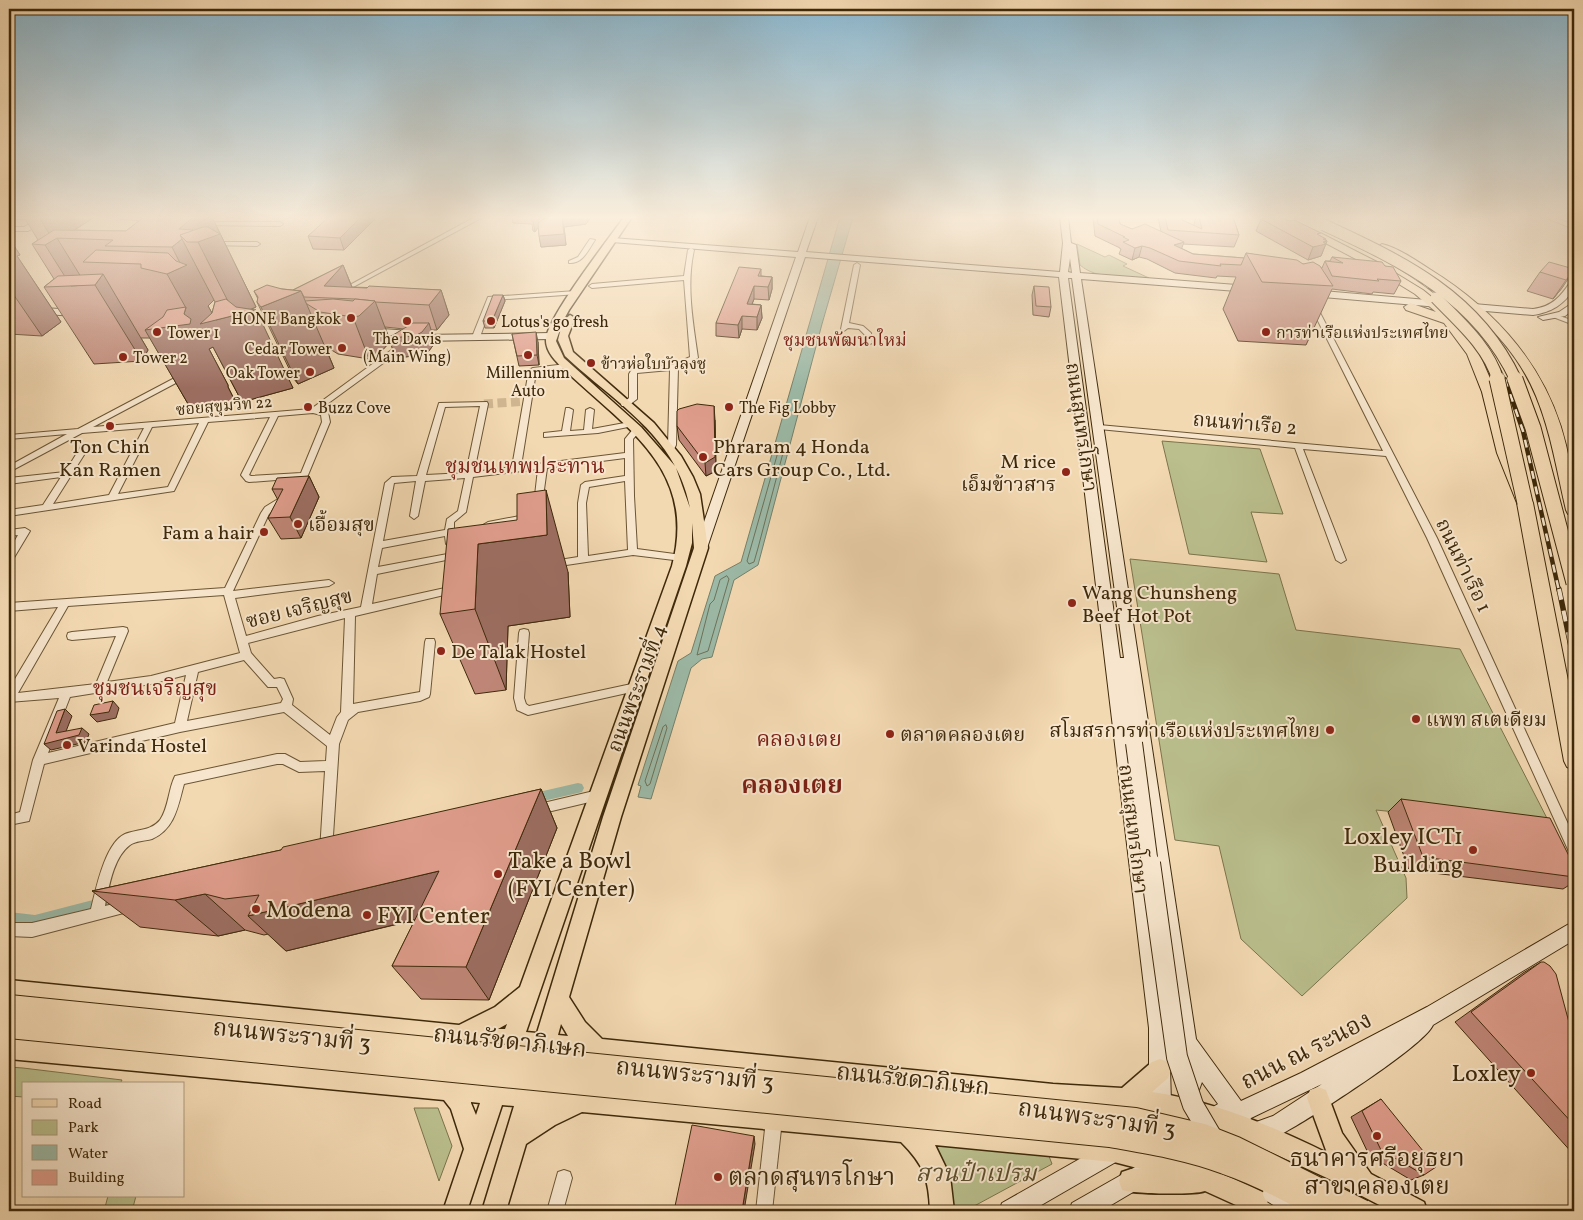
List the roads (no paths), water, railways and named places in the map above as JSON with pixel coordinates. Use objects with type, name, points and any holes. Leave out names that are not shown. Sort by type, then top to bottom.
[{"type":"highway","points":[[1390,274],[1419,292],[1437,307],[1473,353],[1489,392],[1504,453],[1525,503]]},
{"type":"highway","points":[[1401,274],[1448,308],[1472,335],[1487,356],[1497,377],[1525,503],[1574,761]]},
{"type":"highway","points":[[1417,274],[1467,309],[1493,338],[1508,361],[1528,410],[1574,583]]},
{"type":"highway","points":[[1431,274],[1498,317],[1542,396],[1574,510]]},
{"type":"highway","points":[[1419,292],[1408,304],[1450,322]]},
{"type":"highway","points":[[1460,294],[1478,310],[1498,317]]},
{"type":"main road","name":"ถนนพระรามที่ 4","points":[[455,1211],[512,1040],[682,558],[685,523],[682,503],[675,478],[663,457],[634,427],[566,366],[554,352],[551,336],[557,321],[589,274]]},
{"type":"main road","name":"ถนนพระรามที่ 4","points":[[494,1211],[625,777],[701,548],[699,517],[692,490],[687,476],[670,449],[625,404],[569,354],[562,341],[562,335],[568,322],[599,274]]},
{"type":"main road","points":[[701,548],[795,274]]},
{"type":"main road","points":[[1022,274],[1259,293]]},
{"type":"main road","points":[[1037,275],[1041,274]]},
{"type":"main road","name":"ถนนสุนทรโกษา","points":[[1063,274],[1064,293],[1108,620],[1154,988],[1160,1070],[1160,1104]]},
{"type":"main road","name":"ถนนสุนทรโกษา","points":[[1075,274],[1099,427],[1196,1112]]},
{"type":"main road","points":[[1091,274],[1101,280]]},
{"type":"main road","points":[[1037,275],[1064,293]]},
{"type":"main road","points":[[1078,296],[1101,280]]},
{"type":"main road","points":[[1498,317],[1550,309],[1562,302],[1574,283]]},
{"type":"main road","points":[[1306,297],[1478,310],[1498,317],[1555,316],[1568,311],[1574,305]]},
{"type":"main road","points":[[9,309],[84,313]]},
{"type":"main road","points":[[359,331],[411,334],[418,338],[551,336]]},
{"type":"main road","points":[[1108,620],[1125,675],[1171,1027],[1185,1088],[1198,1117],[1229,1158],[1248,1176],[1302,1211]]},
{"type":"main road","name":"ถนน ณ ระนอง","points":[[1196,1112],[1236,1114],[1300,1084],[1434,1014],[1574,930]]},
{"type":"main road","points":[[1154,988],[1180,995]]},
{"type":"main road","name":"ถนนรัชดาภิเษก","points":[[9,991],[1053,1094],[1126,1099],[1160,1104]]},
{"type":"main road","points":[[462,1035],[503,1015],[528,994]]},
{"type":"main road","points":[[557,998],[577,1030],[596,1049]]},
{"type":"main road","name":"ถนนพระรามที่ 3","points":[[9,1006],[1135,1120],[1203,1135],[1236,1148],[1363,1211]]},
{"type":"main road","points":[[157,1060],[174,1054],[186,1042],[192,1029],[193,1016],[182,1009]]},
{"type":"main road","name":"ถนน ณ ระนอง","points":[[1254,1134],[1279,1124],[1403,1043],[1434,1014]]},
{"type":"main road","name":"ถนนพระรามที่ 3","points":[[9,1027],[1110,1136],[1212,1158],[1246,1171],[1325,1211]]},
{"type":"main road","points":[[1080,1211],[1131,1181],[1160,1161],[1254,1134],[1236,1114],[1187,1043]]},
{"type":"main road","points":[[9,1048],[157,1060],[774,1120],[1114,1150],[1160,1161]]},
{"type":"main road","points":[[1126,1099],[1160,1070]]},
{"type":"main road","points":[[450,1088],[460,1102],[476,1152]]},
{"type":"main road","points":[[1318,1098],[1328,1131],[1338,1151],[1351,1168],[1370,1187]]},
{"type":"main road","points":[[518,1136],[553,1114],[581,1101]]},
{"type":"main road","points":[[1010,1211],[1114,1150],[1160,1104]]},
{"type":"main road","name":"ถนนพระรามที่ 3","points":[[1160,1104],[1196,1112],[1319,1160],[1416,1211]]},
{"type":"main road","points":[[1160,1161],[1196,1112]]},
{"type":"main road","points":[[907,1132],[926,1149],[937,1173],[942,1199],[942,1211]]},
{"type":"main road","name":"ถนนพระรามที่ 3","points":[[1160,1161],[1229,1188],[1274,1211]]},
{"type":"main road","points":[[1131,1181],[1184,1180],[1229,1188]]},
{"type":"street","points":[[331,296],[373,274]]},
{"type":"street","points":[[625,404],[634,399],[633,374],[635,371],[674,368],[694,358],[688,274]]},
{"type":"street","points":[[850,274],[844,327],[865,329],[869,334],[868,343]]},
{"type":"street","points":[[592,286],[688,278]]},
{"type":"street","points":[[476,337],[490,298],[576,293]]},
{"type":"street","name":"ถนนท่าเรือ 1","points":[[1306,297],[1432,538],[1482,643],[1574,850]]},
{"type":"street","points":[[1555,316],[1574,323]]},
{"type":"street","points":[[314,411],[408,343],[418,338]]},
{"type":"street","points":[[516,470],[533,370],[566,366]]},
{"type":"street","points":[[9,469],[197,368]]},
{"type":"street","points":[[670,449],[672,445],[674,368]]},
{"type":"street","points":[[414,516],[421,478],[442,405],[484,404],[462,512],[450,521],[449,561]]},
{"type":"street","points":[[566,433],[569,410]]},
{"type":"street","points":[[588,432],[590,410]]},
{"type":"street","points":[[314,411],[322,413],[327,417]]},
{"type":"street","name":"ซอยสุขุมวิท 22","points":[[9,438],[205,420],[273,418],[314,411]]},
{"type":"street","points":[[327,417],[304,475],[249,480],[245,475],[273,418],[327,417]]},
{"type":"street","points":[[9,513],[170,489],[205,420]]},
{"type":"street","points":[[112,498],[148,425]]},
{"type":"street","points":[[547,435],[634,427],[629,439],[628,455],[633,552]]},
{"type":"street","name":"ถนนท่าเรือ 2","points":[[1099,427],[1388,454]]},
{"type":"street","points":[[1298,446],[1341,560]]},
{"type":"street","points":[[46,507],[85,447]]},
{"type":"street","points":[[366,609],[389,483],[396,479],[470,475],[628,455]]},
{"type":"street","points":[[9,464],[20,462]]},
{"type":"street","points":[[379,545],[473,527],[537,520],[543,466]]},
{"type":"street","points":[[9,481],[67,474]]},
{"type":"street","points":[[286,707],[288,699],[280,682],[272,684],[246,655],[229,593],[265,514],[268,509],[281,501],[295,476]]},
{"type":"street","points":[[583,559],[582,502],[585,485],[628,478]]},
{"type":"street","points":[[9,533],[25,531],[9,559]]},
{"type":"street","points":[[542,566],[633,552],[682,558]]},
{"type":"street","points":[[374,571],[449,561],[468,553]]},
{"type":"street","points":[[9,607],[229,593],[329,584]]},
{"type":"street","name":"ซอย เจริญสุข","points":[[241,641],[449,587],[466,588]]},
{"type":"street","points":[[65,603],[9,698],[66,693],[151,680],[246,655]]},
{"type":"street","points":[[325,853],[333,744],[347,712],[350,613]]},
{"type":"street","points":[[72,636],[123,631],[100,687]]},
{"type":"street","points":[[524,633],[518,698],[521,707],[528,711],[636,687]]},
{"type":"street","points":[[347,712],[355,708],[420,697],[425,694],[430,642]]},
{"type":"street","points":[[180,727],[193,669]]},
{"type":"street","points":[[9,820],[25,817],[39,760],[66,693]]},
{"type":"street","points":[[39,760],[180,727],[286,707],[333,744]]},
{"type":"street","points":[[97,911],[111,866],[124,843],[161,830],[167,823],[179,780],[277,760],[285,760],[299,767],[332,766]]},
{"type":"street","points":[[523,812],[598,795]]},
{"type":"street","points":[[9,930],[32,930],[97,911],[144,902]]},
{"type":"street","points":[[764,1211],[774,1120]]},
{"type":"street","points":[[555,1211],[564,1178]]},
{"type":"water","points":[[824,274],[837,274],[758,565],[734,580],[712,657],[702,659],[691,668],[651,799],[638,797],[641,786],[638,785],[678,661],[691,653],[715,576],[741,562]]},
{"type":"waterway","points":[[530,799],[578,788]]},
{"type":"waterway","points":[[9,918],[35,921],[120,899]]},
{"type":"tunnel","points":[[484,404],[528,401]]},
{"type":"railway","points":[[1409,274],[1442,299],[1466,321],[1487,348],[1505,380]]},
{"type":"railway","points":[[1505,379],[1523,431],[1559,591]]},
{"type":"railway","points":[[1559,589],[1574,661]]},
{"type":"place","name":"HONE Bangkok","points":[[351,318]]},
{"type":"place","name":"The Davis (Main Wing)","points":[[407,321]]},
{"type":"place","name":"Lotus's go fresh","points":[[491,321]]},
{"type":"place","name":"Tower 1","points":[[157,332]]},
{"type":"place","name":"การท่าเรือแห่งประเทศไทย","points":[[1266,332]]},
{"type":"place","name":"Cedar Tower","points":[[342,348]]},
{"type":"place","name":"Millennium Auto","points":[[528,355]]},
{"type":"place","name":"Tower 2","points":[[123,357]]},
{"type":"place","name":"ข้าวห่อใบบัวลุงชู","points":[[591,363]]},
{"type":"place","name":"Oak Tower","points":[[310,372]]},
{"type":"place","name":"Buzz Cove","points":[[308,407]]},
{"type":"place","name":"The Fig Lobby","points":[[729,407]]},
{"type":"place","name":"Ton Chin Kan Ramen","points":[[110,426]]},
{"type":"place","name":"Phraram 4 Honda Cars Group Co., Ltd.","points":[[703,457]]},
{"type":"place","name":"M rice เอ็มข้าวสาร","points":[[1066,472]]},
{"type":"place","name":"เอื้อมสุข","points":[[298,524]]},
{"type":"place","name":"Fam a hair","points":[[264,532]]},
{"type":"place","name":"Wang Chunsheng Beef Hot Pot","points":[[1072,603]]},
{"type":"place","name":"De Talak Hostel","points":[[441,651]]},
{"type":"place","name":"แพท สเตเดียม","points":[[1416,719]]},
{"type":"place","name":"สโมสรการท่าเรือแห่งประเทศไทย","points":[[1330,730]]},
{"type":"place","name":"ตลาดคลองเตย","points":[[890,734]]},
{"type":"place","name":"Varinda Hostel","points":[[67,745]]},
{"type":"place","name":"Loxley ICT1 Building","points":[[1473,850]]},
{"type":"place","name":"Take a Bowl (FYI Center)","points":[[498,874]]},
{"type":"place","name":"Modena","points":[[256,909]]},
{"type":"place","name":"FYI Center","points":[[367,915]]},
{"type":"place","name":"Loxley","points":[[1531,1073]]},
{"type":"place","name":"ธนาคารศรีอยุธยา สาขาคลองเตย","points":[[1377,1136]]},
{"type":"place","name":"ตลาดสุนทรโกษา","points":[[718,1177]]},
{"type":"district","name":"ชุมชนพัฒนาใหม่","points":[[845,340]]},
{"type":"district","name":"ชุมชนเทพประทาน","points":[[525,466]]},
{"type":"district","name":"ชุมชนเจริญสุข","points":[[155,688]]},
{"type":"district","name":"คลองเตย","points":[[799,738]]},
{"type":"district","name":"คลองเตย","points":[[792,784]]},
{"type":"park label","name":"สวนป๋าเปรม","points":[[976,1173]]}]
